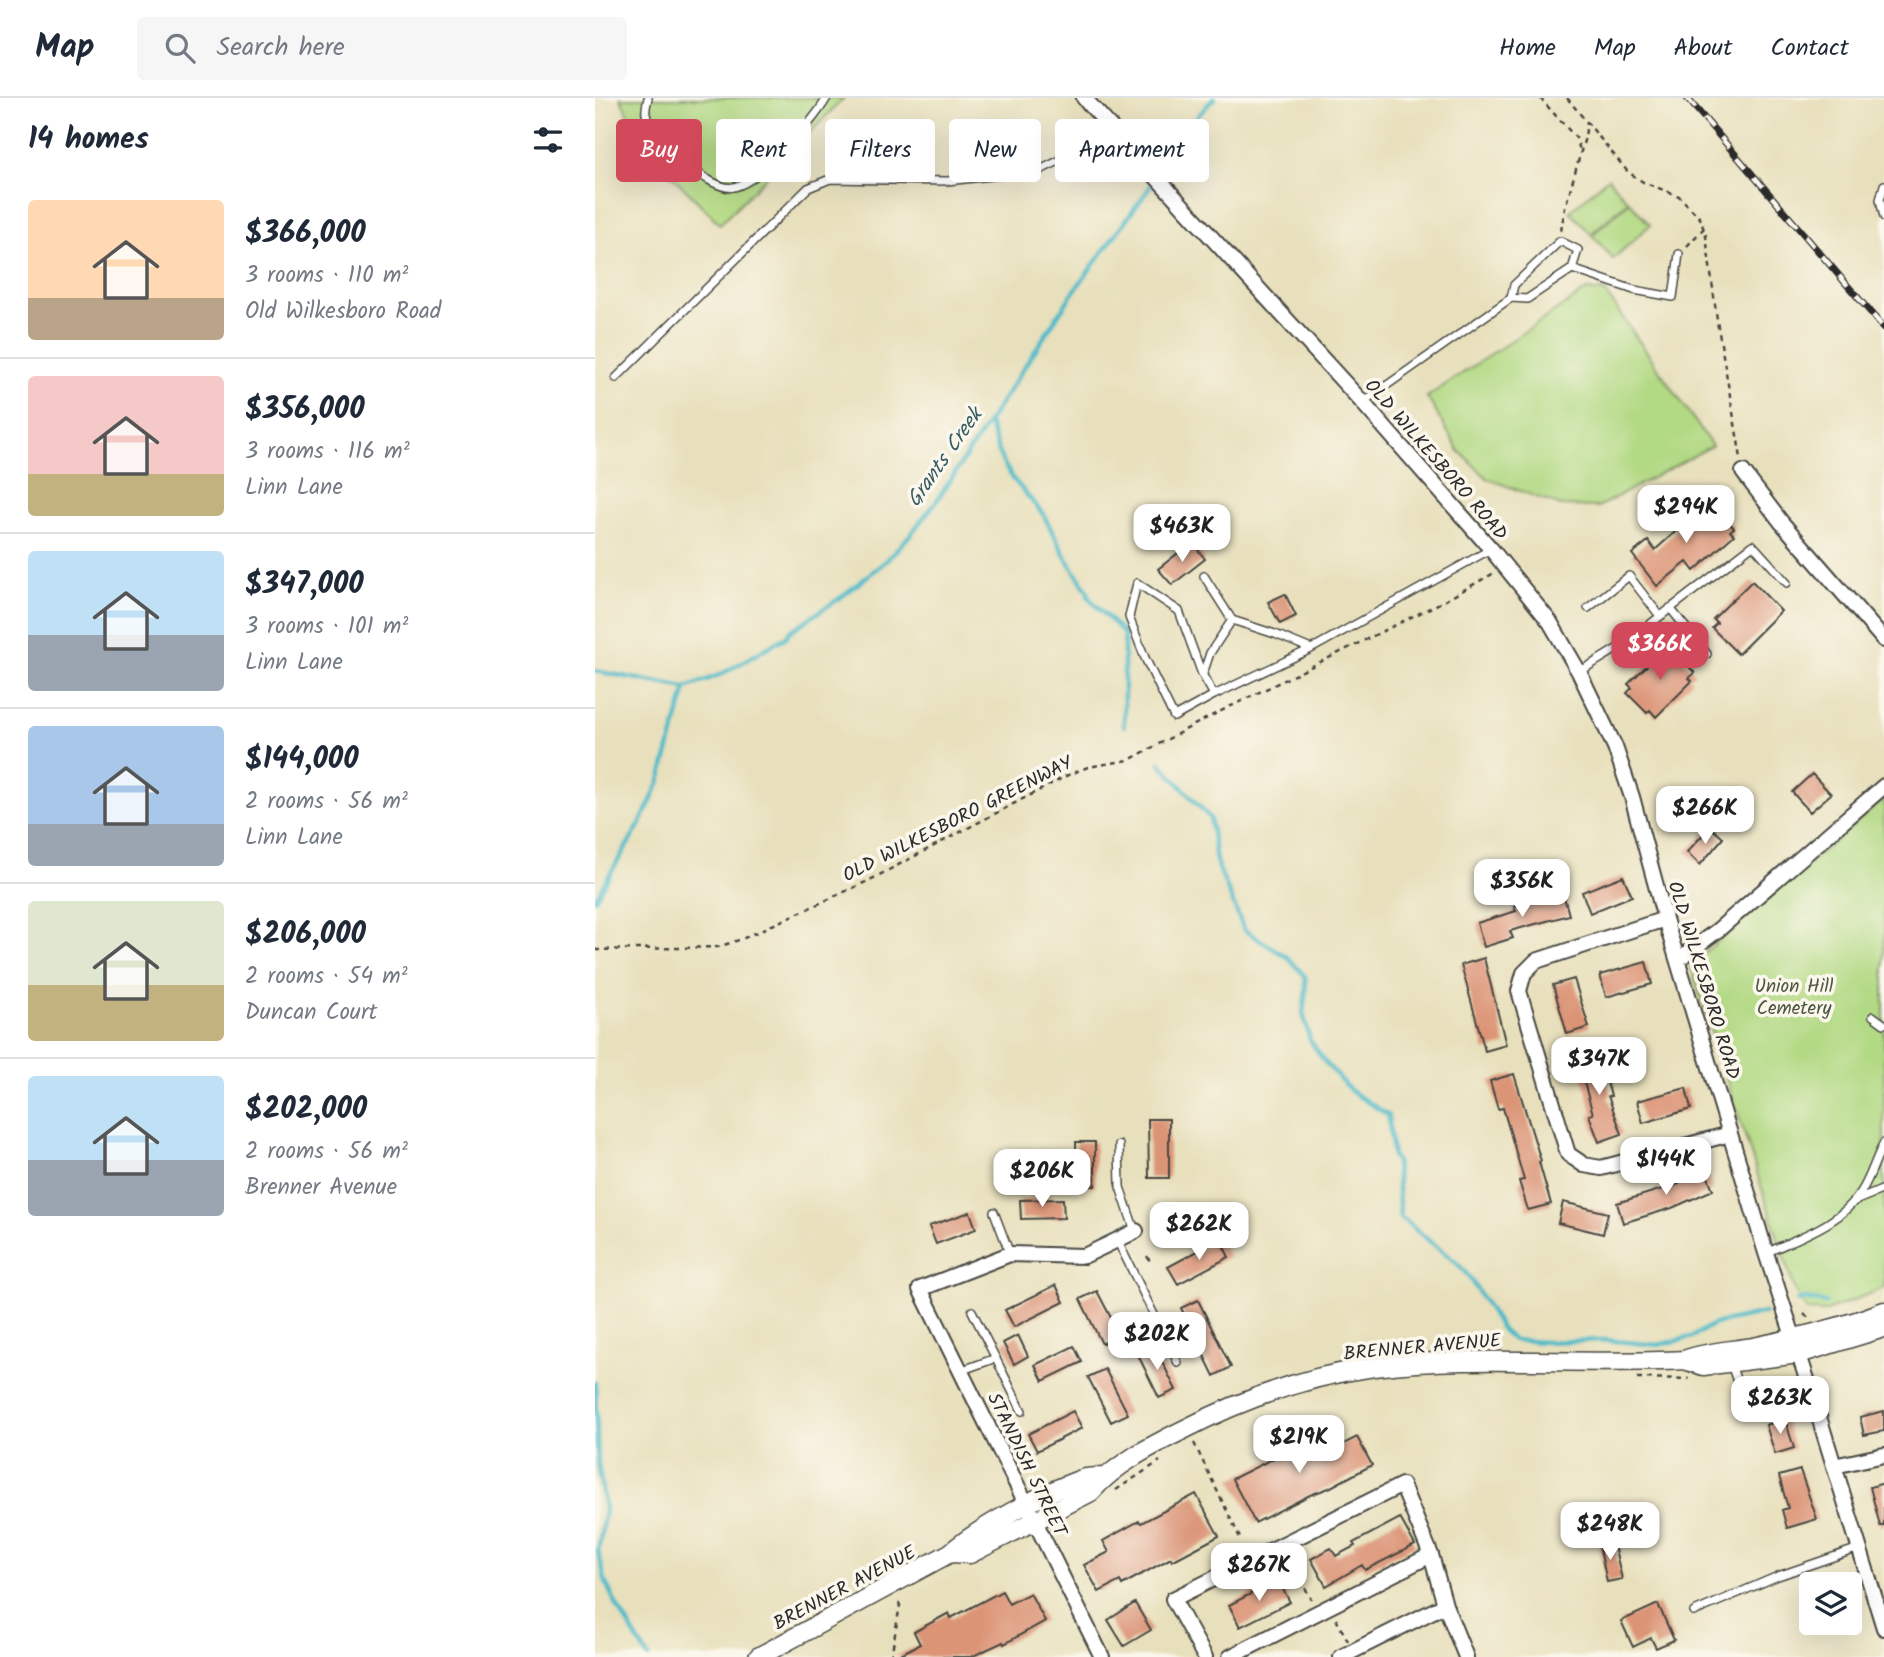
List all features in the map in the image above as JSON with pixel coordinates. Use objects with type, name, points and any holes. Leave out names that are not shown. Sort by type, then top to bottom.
[{"type":"street","name":"OLD WILKESBORO ROAD","points":[[1084,98],[1103,119]]},
{"type":"street","name":"OLD WILKESBORO ROAD","points":[[1162,182],[1362,402],[1491,549],[1550,622],[1579,672],[1615,747],[1632,797],[1665,919],[1766,1253],[1884,1628]]},
{"type":"street","points":[[1743,472],[1782,523],[1884,640]]},
{"type":"street","points":[[1679,959],[1718,930],[1884,786]]},
{"type":"street","points":[[1665,919],[1537,961],[1524,973],[1518,991],[1568,1154],[1584,1165],[1601,1168],[1730,1134]]},
{"type":"street","points":[[1010,1254],[1084,1256],[1136,1231]]},
{"type":"street","name":"STANDISH STREET","points":[[1010,1254],[920,1289],[1101,1657]]},
{"type":"street","name":"BRENNER AVENUE","points":[[1684,1360],[1700,1354],[1757,1346],[1796,1345],[1816,1332],[1884,1311]]},
{"type":"street","name":"BRENNER AVENUE","points":[[758,1657],[950,1553],[965,1539],[1031,1513],[1084,1478],[1107,1485],[1173,1436],[1230,1406],[1324,1376],[1375,1367],[1493,1360],[1684,1360],[1703,1366],[1731,1363],[1796,1345],[1884,1328]]},
{"type":"street","points":[[1834,1466],[1884,1455]]},
{"type":"street","points":[[1205,1657],[1174,1599],[1402,1485],[1431,1555],[1445,1605],[1466,1657]]},
{"type":"street","points":[[1230,1657],[1431,1555]]},
{"type":"street","points":[[1341,1657],[1445,1605]]},
{"type":"lane","points":[[648,98],[646,114],[651,127],[660,138],[699,175],[715,185],[730,189],[748,182],[765,167],[816,115],[827,98]]},
{"type":"lane","points":[[616,378],[809,188],[830,179],[947,181],[1038,171],[1055,163]]},
{"type":"lane","points":[[1884,185],[1879,200],[1884,217]]},
{"type":"lane","points":[[1362,402],[1511,298],[1527,299],[1572,269],[1578,250],[1560,241],[1514,285],[1511,298]]},
{"type":"lane","points":[[1572,269],[1635,290],[1673,297],[1679,254]]},
{"type":"lane","points":[[1579,672],[1623,645],[1753,545],[1787,583]]},
{"type":"lane","points":[[1214,695],[1202,674],[1179,611],[1137,583],[1129,617],[1145,658],[1174,717],[1311,649],[1491,549]]},
{"type":"lane","points":[[1204,576],[1232,620],[1311,649]]},
{"type":"lane","points":[[1588,608],[1629,576],[1660,616]]},
{"type":"lane","points":[[1670,608],[1707,654]]},
{"type":"lane","points":[[1202,674],[1210,653],[1232,620]]},
{"type":"lane","points":[[1873,1016],[1884,1024]]},
{"type":"lane","points":[[1766,1253],[1824,1226],[1854,1201],[1884,1143]]},
{"type":"lane","points":[[1119,1145],[1120,1187],[1136,1231]]},
{"type":"lane","points":[[1854,1201],[1884,1189]]},
{"type":"lane","points":[[994,1212],[1010,1254]]},
{"type":"lane","points":[[1117,1240],[1178,1363]]},
{"type":"lane","points":[[972,1311],[1022,1411]]},
{"type":"lane","points":[[960,1371],[996,1358]]},
{"type":"lane","points":[[1731,1363],[1739,1388]]},
{"type":"lane","points":[[1694,1612],[1778,1576],[1860,1548]]},
{"type":"path","points":[[1540,98],[1576,138],[1580,150]]},
{"type":"path","points":[[1560,241],[1565,208],[1587,121]]},
{"type":"path","points":[[1679,254],[1704,228]]},
{"type":"path","name":"OLD WILKESBORO GREENWAY","points":[[595,950],[718,947],[742,939],[868,881],[1068,775],[1088,767],[1129,760],[1506,567]]},
{"type":"path","points":[[1147,1256],[1151,1264]]},
{"type":"path","points":[[1637,1378],[1688,1379]]},
{"type":"path","points":[[1193,1440],[1241,1540]]},
{"type":"path","points":[[1107,1485],[1161,1460]]},
{"type":"path","points":[[1305,1560],[1300,1578],[1311,1600]]},
{"type":"path","points":[[891,1657],[900,1605],[895,1598]]},
{"type":"path","points":[[1334,1616],[1348,1642]]},
{"type":"green space","points":[[620,98],[844,98],[811,132],[811,119],[716,119],[716,182],[761,182],[720,224],[678,182],[702,182],[702,119],[631,119]]},
{"type":"green space","points":[[1608,178],[1628,201],[1591,234],[1570,211]]},
{"type":"green space","points":[[1630,202],[1650,225],[1613,259],[1592,235]]},
{"type":"green space","points":[[1587,290],[1605,292],[1712,446],[1598,507],[1561,506],[1488,479],[1459,451],[1427,397]]},
{"type":"green space","name":"Union Hill Cemetery","points":[[1884,799],[1884,1288],[1824,1312],[1807,1311],[1795,1291],[1690,965]]},
{"type":"building","points":[[1710,501],[1734,528],[1730,531],[1734,535],[1694,571],[1687,562],[1657,586],[1632,554],[1648,541],[1655,550]]},
{"type":"building","points":[[1192,542],[1205,559],[1172,585],[1158,569]]},
{"type":"building","points":[[1752,581],[1781,611],[1738,654],[1712,628],[1717,623],[1713,619]]},
{"type":"building","points":[[1285,594],[1296,616],[1280,624],[1268,602]]},
{"type":"building","points":[[1665,648],[1672,655],[1674,652],[1695,673],[1689,678],[1692,681],[1656,717],[1650,710],[1647,713],[1627,693],[1632,688],[1628,684]]},
{"type":"building","points":[[1812,774],[1831,794],[1810,812],[1792,792]]},
{"type":"building","points":[[1710,827],[1723,838],[1700,865],[1687,852]]},
{"type":"building","points":[[1623,876],[1632,896],[1590,913],[1582,892]]},
{"type":"building","points":[[1563,893],[1569,915],[1510,931],[1513,938],[1484,947],[1477,923],[1516,911],[1514,906]]},
{"type":"building","points":[[1484,958],[1506,1045],[1485,1051],[1461,965]]},
{"type":"building","points":[[1646,962],[1652,984],[1606,997],[1600,975]]},
{"type":"building","points":[[1574,979],[1589,1027],[1567,1034],[1553,985]]},
{"type":"building","points":[[1598,1052],[1611,1096],[1608,1096],[1622,1134],[1599,1142],[1589,1115],[1593,1114],[1577,1058]]},
{"type":"building","points":[[1514,1074],[1541,1161],[1539,1162],[1551,1204],[1528,1210],[1519,1181],[1524,1180],[1503,1108],[1498,1109],[1490,1081]]},
{"type":"building","points":[[1686,1088],[1691,1109],[1643,1123],[1637,1101]]},
{"type":"building","points":[[1148,1119],[1169,1119],[1169,1178],[1149,1178]]},
{"type":"building","points":[[1076,1142],[1095,1142],[1095,1186],[1077,1186]]},
{"type":"building","points":[[1705,1169],[1713,1190],[1672,1208],[1623,1223],[1617,1203],[1679,1184],[1677,1180]]},
{"type":"building","points":[[1063,1199],[1064,1218],[1021,1219],[1020,1200]]},
{"type":"building","points":[[1563,1202],[1608,1213],[1603,1234],[1558,1223]]},
{"type":"building","points":[[970,1212],[976,1229],[936,1244],[929,1226]]},
{"type":"building","points":[[1220,1239],[1229,1257],[1178,1284],[1168,1267]]},
{"type":"building","points":[[1056,1285],[1064,1302],[1014,1327],[1005,1310]]},
{"type":"building","points":[[1097,1291],[1120,1335],[1102,1344],[1080,1299]]},
{"type":"building","points":[[1198,1300],[1231,1367],[1214,1376],[1181,1308]]},
{"type":"building","points":[[1018,1335],[1028,1356],[1014,1364],[1003,1343]]},
{"type":"building","points":[[1154,1345],[1176,1390],[1159,1398],[1137,1353]]},
{"type":"building","points":[[1074,1346],[1082,1362],[1043,1381],[1035,1365]]},
{"type":"building","points":[[1105,1369],[1128,1414],[1111,1422],[1088,1377]]},
{"type":"building","points":[[1073,1411],[1082,1428],[1037,1451],[1028,1434]]},
{"type":"building","points":[[1884,1411],[1884,1431],[1864,1435],[1860,1417]]},
{"type":"building","points":[[1785,1419],[1794,1448],[1775,1454],[1766,1425]]},
{"type":"building","points":[[1328,1434],[1336,1448],[1357,1437],[1372,1465],[1255,1523],[1232,1479],[1278,1456],[1280,1459]]},
{"type":"building","points":[[1800,1470],[1817,1519],[1787,1528],[1782,1510],[1788,1508],[1779,1476]]},
{"type":"building","points":[[1884,1483],[1884,1526],[1880,1526],[1870,1487]]},
{"type":"building","points":[[1196,1494],[1219,1536],[1122,1585],[1120,1581],[1099,1592],[1084,1565],[1109,1552],[1103,1541]]},
{"type":"building","points":[[1400,1518],[1415,1545],[1365,1570],[1362,1565],[1326,1586],[1311,1559],[1331,1548],[1336,1556],[1355,1546],[1353,1543]]},
{"type":"building","points":[[1613,1542],[1622,1579],[1607,1582],[1599,1545]]},
{"type":"building","points":[[1278,1580],[1290,1602],[1240,1627],[1229,1605]]},
{"type":"building","points":[[1002,1591],[1009,1604],[1030,1593],[1045,1621],[1004,1644],[1003,1642],[971,1657],[895,1657],[920,1644],[914,1632],[949,1613],[951,1618]]},
{"type":"building","points":[[1135,1603],[1151,1630],[1124,1646],[1108,1620]]},
{"type":"building","points":[[1658,1604],[1674,1640],[1656,1648],[1651,1638],[1633,1647],[1621,1621]]},
{"type":"waterway","name":"Grants Creek","points":[[595,671],[686,688],[722,674],[786,637],[789,632],[840,598],[886,561],[938,499],[1072,294],[1197,117],[1214,98]]},
{"type":"waterway","points":[[989,423],[1002,461],[1014,480],[1043,514],[1088,592],[1088,597],[1124,634],[1124,726]]},
{"type":"waterway","points":[[595,899],[640,824],[660,781],[686,688]]},
{"type":"waterway","points":[[1160,763],[1210,818],[1216,861],[1244,930],[1287,957],[1305,976],[1303,1013],[1310,1040],[1324,1061],[1352,1092],[1388,1115],[1393,1157],[1396,1161],[1400,1217],[1459,1265],[1502,1330],[1513,1340],[1605,1340],[1658,1345],[1692,1337],[1714,1324],[1765,1313]]},
{"type":"waterway","points":[[1797,1301],[1804,1299],[1826,1303]]},
{"type":"waterway","points":[[595,1383],[598,1463],[605,1510],[598,1552],[606,1583],[648,1657]]},
{"type":"railway","points":[[1687,98],[1884,328]]}]
